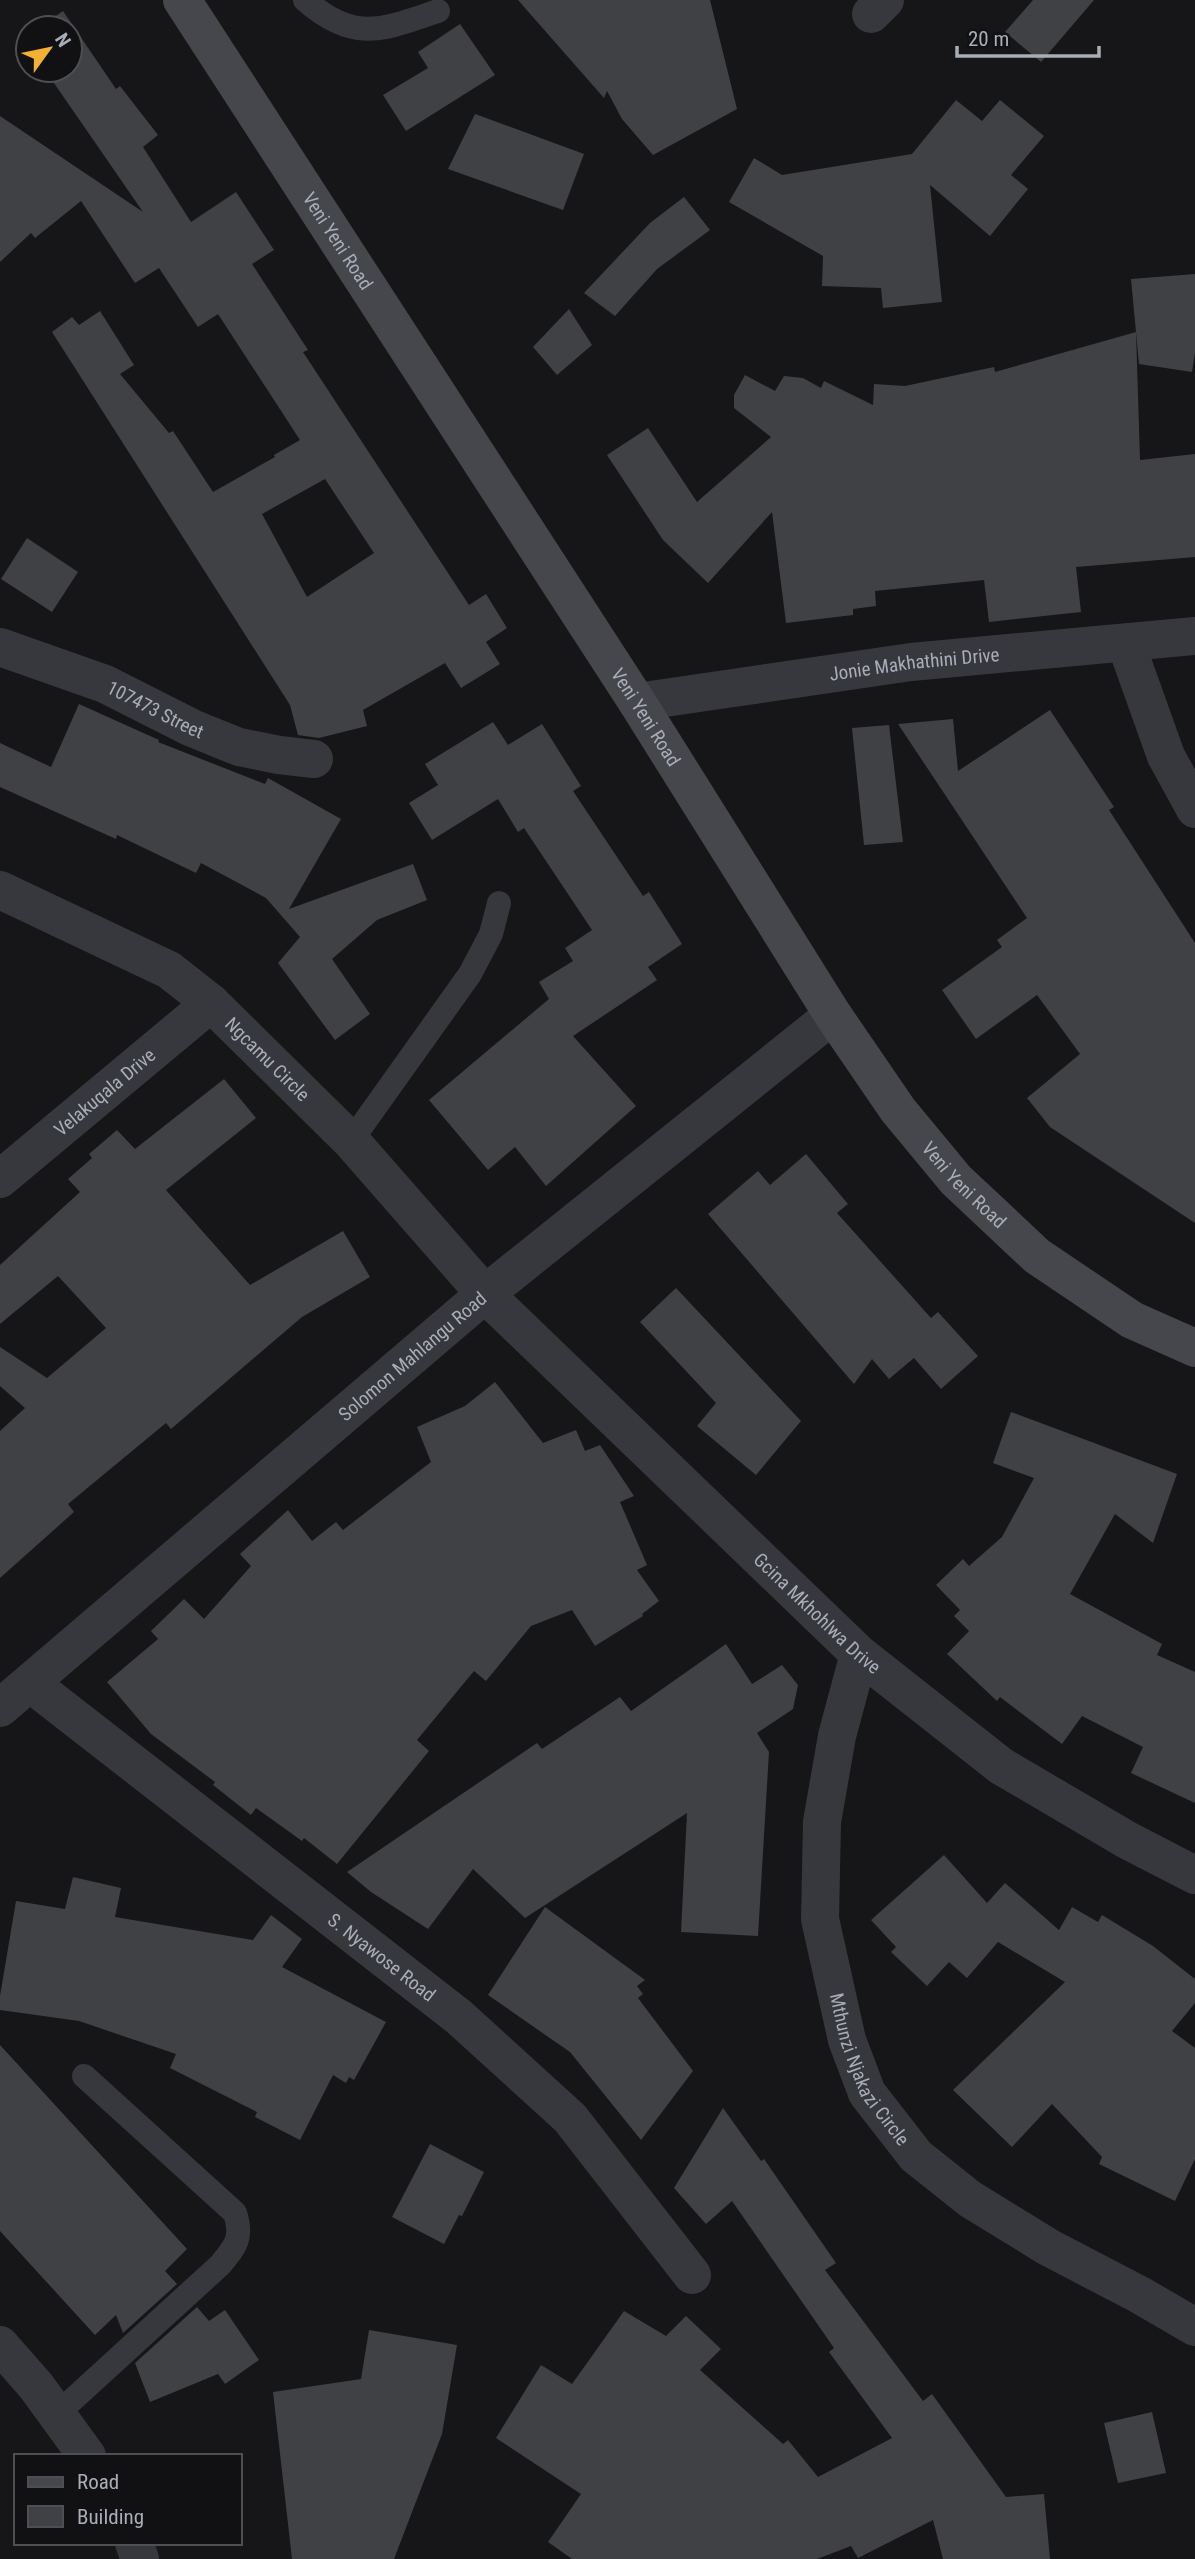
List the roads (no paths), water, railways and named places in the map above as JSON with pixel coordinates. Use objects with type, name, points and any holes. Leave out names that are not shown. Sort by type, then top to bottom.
[{"type":"street","name":"Veni Yeni Road","points":[[182,0],[636,702],[833,1015],[898,1110],[956,1180],[1037,1256],[1132,1320],[1195,1348]]},
{"type":"street","name":"Jonie Makhathini Drive","points":[[636,702],[911,662],[1195,636]]},
{"type":"street","points":[[1126,644],[1166,756],[1195,808]]},
{"type":"street","name":"107473 Street","points":[[0,647],[105,684],[192,728],[239,747],[314,759]]},
{"type":"street","name":"Ngcamu Circle","points":[[0,890],[169,970],[211,1003],[351,1141],[485,1294]]},
{"type":"street","name":"Velakuqala Drive","points":[[0,1179],[211,1003]]},
{"type":"street","name":"Solomon Mahlangu Road","points":[[0,1708],[485,1294],[833,1015]]},
{"type":"street","name":"Gcina Mkhohlwa Drive","points":[[485,1294],[859,1654],[1001,1766],[1195,1875]]},
{"type":"street","name":"Mthunzi Njakazi Circle","points":[[859,1654],[837,1736],[822,1822],[820,1919],[847,2040],[867,2093],[916,2156],[970,2199],[1048,2246],[1195,2327]]},
{"type":"street","name":"S. Nyawose Road","points":[[30,1683],[459,2017],[570,2118],[692,2275]]},
{"type":"street","points":[[0,2345],[57,2414],[86,2454]]},
{"type":"lane","points":[[305,0],[319,12],[348,28],[371,30],[438,12]]},
{"type":"lane","points":[[351,1141],[471,974],[491,934],[499,903]]},
{"type":"lane","points":[[57,2414],[220,2265],[236,2246],[240,2228],[235,2213],[84,2077]]}]
